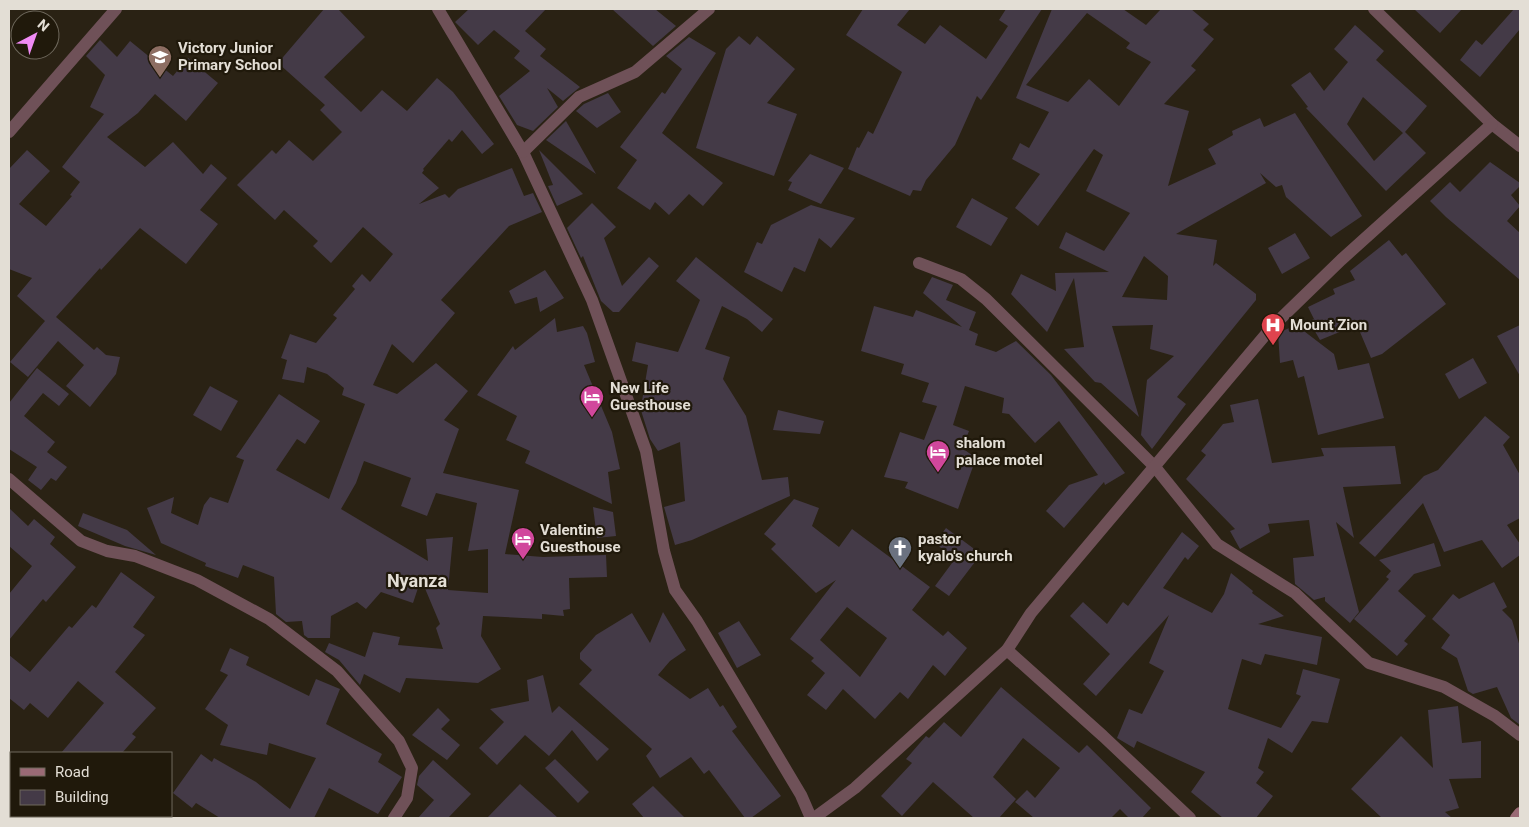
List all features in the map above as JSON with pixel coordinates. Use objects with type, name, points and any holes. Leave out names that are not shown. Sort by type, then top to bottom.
[{"type":"street","points":[[9,132],[116,9]]},
{"type":"street","points":[[438,9],[523,152],[592,300],[646,451],[664,551],[675,590],[697,621],[801,795],[812,818],[855,788],[1007,650],[1031,614],[1272,327],[1341,260],[1492,124]]},
{"type":"street","points":[[523,152],[579,97],[635,72],[709,9]]},
{"type":"street","points":[[1374,9],[1492,124],[1520,146]]},
{"type":"street","points":[[919,263],[961,279],[986,299],[1154,467],[1217,544],[1295,594],[1368,662],[1444,687],[1495,716],[1520,735]]},
{"type":"street","points":[[9,479],[80,541],[108,551],[134,556],[197,580],[269,619],[337,670],[399,741],[412,768],[407,798],[394,818]]},
{"type":"street","points":[[1007,650],[1103,736],[1189,818]]},
{"type":"street","points":[[1516,818],[1520,813]]},
{"type":"building","points":[[324,9],[338,9],[365,37],[324,77],[361,112],[382,90],[407,111],[437,78],[453,92],[494,144],[482,154],[462,130],[452,142],[449,139],[423,169],[422,173],[439,188],[419,204],[445,194],[449,198],[458,189],[512,168],[524,196],[533,193],[542,212],[509,226],[441,300],[455,313],[413,363],[392,344],[373,385],[397,394],[436,363],[468,391],[444,420],[459,429],[443,473],[519,490],[505,554],[543,557],[606,555],[607,577],[569,578],[570,609],[563,610],[564,616],[542,614],[542,619],[483,616],[481,636],[501,669],[478,683],[406,678],[400,693],[364,674],[360,685],[339,660],[325,652],[329,643],[365,657],[373,632],[400,637],[398,645],[443,649],[436,628],[440,624],[421,579],[413,603],[381,592],[366,609],[357,602],[331,616],[330,638],[308,638],[304,635],[302,621],[286,622],[276,614],[274,577],[243,565],[238,578],[205,566],[206,563],[161,543],[147,508],[174,497],[171,513],[198,525],[204,505],[210,497],[228,503],[244,460],[236,457],[279,394],[320,421],[305,444],[297,439],[276,470],[329,499],[365,404],[342,395],[344,388],[327,374],[307,367],[304,383],[282,379],[287,360],[281,358],[290,334],[316,343],[337,318],[333,315],[355,289],[352,286],[362,274],[370,282],[393,254],[363,227],[331,263],[313,246],[318,241],[284,210],[275,220],[237,185],[272,150],[276,154],[289,140],[313,161],[342,132],[320,110],[325,105],[278,63]],"holes":[[[364,461],[411,478],[401,506],[427,516],[436,493],[477,503],[468,551],[488,549],[488,593],[448,590],[453,537],[426,539],[428,561],[341,509],[356,483]]]},
{"type":"building","points":[[469,9],[546,9],[525,31],[546,49],[540,56],[580,87],[563,101],[547,88],[558,107],[533,131],[517,125],[499,96],[530,71],[514,58],[520,51],[494,30],[478,45],[455,22]]},
{"type":"building","points":[[612,9],[655,9],[676,26],[653,46]]},
{"type":"building","points":[[863,9],[910,9],[897,25],[925,44],[940,25],[986,59],[1008,26],[999,20],[1006,9],[1042,9],[981,100],[977,96],[955,145],[926,180],[921,191],[913,190],[910,196],[848,169],[857,147],[859,148],[868,131],[873,134],[902,72],[846,35]]},
{"type":"building","points":[[1052,9],[1123,9],[1146,25],[1161,9],[1191,9],[1209,24],[1203,30],[1214,39],[1191,66],[1196,70],[1164,104],[1189,111],[1168,186],[1216,164],[1208,149],[1233,135],[1232,131],[1260,118],[1264,127],[1295,113],[1362,216],[1331,237],[1286,197],[1282,185],[1276,187],[1260,173],[1266,183],[1176,234],[1217,240],[1213,266],[1216,263],[1256,294],[1256,300],[1177,397],[1186,404],[1152,449],[1141,435],[1147,380],[1174,356],[1150,349],[1153,325],[1112,326],[1139,417],[1101,383],[1095,382],[1064,349],[1084,347],[1074,278],[1047,332],[1011,294],[1021,274],[1056,291],[1055,273],[1109,272],[1059,248],[1066,232],[1104,251],[1130,213],[1086,191],[1103,155],[1094,149],[1038,226],[1015,208],[1040,174],[1012,159],[1020,143],[1029,148],[1049,112],[1016,98]],"holes":[[[1087,13],[1130,43],[1126,48],[1151,62],[1119,106],[1089,79],[1068,102],[1026,85]],[[1144,256],[1168,276],[1167,300],[1122,297]]]},
{"type":"building","points":[[1414,9],[1462,9],[1440,33]]},
{"type":"building","points":[[1514,9],[1520,9],[1520,29],[1480,77],[1460,60],[1476,40],[1482,45]]},
{"type":"building","points":[[1355,25],[1384,51],[1376,60],[1427,106],[1405,132],[1426,153],[1386,191],[1306,108],[1308,107],[1291,85],[1310,72],[1324,91],[1348,62],[1334,49]],"holes":[[[1363,97],[1403,133],[1374,161],[1347,124]]]},
{"type":"building","points":[[739,36],[750,45],[757,36],[795,69],[767,103],[797,114],[774,176],[696,148],[726,49]]},
{"type":"building","points":[[689,37],[716,53],[662,133],[723,183],[703,206],[689,194],[669,215],[655,202],[650,210],[617,188],[637,160],[620,147],[662,92],[665,94],[682,69],[666,56]]},
{"type":"building","points":[[100,40],[117,57],[130,41],[173,76],[188,58],[218,83],[186,121],[155,94],[138,113],[107,137],[145,167],[173,142],[203,174],[211,164],[227,178],[200,210],[218,224],[186,264],[140,228],[101,270],[100,268],[56,317],[94,350],[97,347],[106,355],[120,357],[116,374],[90,407],[66,386],[84,365],[58,341],[28,377],[10,362],[45,321],[17,296],[32,278],[9,269],[9,169],[27,150],[50,171],[19,204],[46,226],[72,196],[70,195],[80,182],[62,167],[104,114],[90,107],[105,75],[86,56]]},
{"type":"building","points":[[608,93],[621,112],[597,128],[576,111],[584,104]]},
{"type":"building","points":[[566,121],[574,135],[596,174],[546,140]]},
{"type":"building","points":[[539,150],[583,194],[557,206],[548,186],[553,185]]},
{"type":"building","points":[[810,154],[844,168],[821,204],[788,190],[792,182],[788,181]]},
{"type":"building","points":[[1490,162],[1520,183],[1520,186],[1511,195],[1520,206],[1507,221],[1520,233],[1520,280],[1430,201],[1450,182],[1460,192]]},
{"type":"building","points":[[972,198],[1008,218],[991,246],[956,227]]},
{"type":"building","points":[[592,203],[616,227],[604,238],[622,286],[649,257],[659,266],[619,312],[613,312],[601,301],[583,256],[581,258],[567,228]]},
{"type":"building","points":[[811,205],[855,218],[831,248],[819,238],[805,272],[794,267],[782,292],[744,272],[757,242],[762,244],[771,225]]},
{"type":"building","points":[[1295,233],[1310,258],[1282,274],[1268,248]]},
{"type":"building","points":[[1389,240],[1402,256],[1406,253],[1446,304],[1382,354],[1371,358],[1357,325],[1320,340],[1309,321],[1314,319],[1308,307],[1335,294],[1333,289],[1355,280],[1350,271]]},
{"type":"building","points":[[696,257],[773,319],[762,332],[747,319],[722,306],[705,349],[730,357],[723,379],[746,416],[762,480],[788,477],[790,496],[692,540],[675,545],[664,507],[685,501],[680,442],[658,451],[650,439],[638,401],[642,401],[648,365],[632,361],[636,342],[678,352],[700,300],[676,281]]},
{"type":"building","points":[[545,270],[564,298],[540,312],[537,297],[515,304],[509,291]]},
{"type":"building","points":[[932,277],[953,285],[946,300],[976,312],[969,330],[978,334],[975,345],[996,352],[1016,341],[1051,375],[1125,473],[1105,485],[1104,482],[1064,528],[1046,511],[1069,485],[1098,475],[1059,421],[1035,443],[1009,414],[1002,413],[1004,398],[965,386],[953,425],[969,431],[962,448],[976,458],[958,509],[905,488],[908,482],[884,477],[900,432],[924,440],[937,406],[922,402],[929,383],[901,374],[904,364],[861,351],[874,306],[913,317],[916,310],[962,327],[923,293]]},
{"type":"building","points":[[555,318],[557,332],[583,326],[587,333],[595,362],[584,365],[612,432],[620,469],[608,472],[612,504],[525,463],[530,451],[506,440],[517,416],[477,395],[513,346],[515,350]]},
{"type":"building","points":[[1296,325],[1334,354],[1338,370],[1369,363],[1384,418],[1318,435],[1304,376],[1298,378],[1293,360],[1280,363],[1278,333]]},
{"type":"building","points":[[1520,325],[1520,376],[1497,336]]},
{"type":"building","points":[[1473,358],[1487,383],[1459,399],[1445,374]]},
{"type":"building","points":[[37,368],[69,394],[59,406],[43,393],[24,416],[55,442],[47,452],[67,467],[56,481],[51,478],[41,490],[28,480],[37,467],[9,449],[9,403]]},
{"type":"building","points":[[210,386],[238,401],[221,431],[193,415]]},
{"type":"building","points":[[1258,399],[1272,463],[1324,456],[1321,448],[1395,446],[1401,484],[1343,487],[1354,538],[1336,522],[1359,612],[1350,623],[1325,601],[1325,597],[1314,600],[1295,584],[1293,558],[1314,556],[1309,520],[1268,524],[1270,532],[1240,549],[1230,531],[1235,529],[1186,479],[1206,455],[1201,451],[1223,424],[1234,422],[1230,405]]},
{"type":"building","points":[[778,410],[824,421],[820,434],[773,430]]},
{"type":"building","points":[[1485,416],[1510,437],[1503,445],[1520,475],[1520,518],[1507,525],[1520,544],[1520,555],[1502,568],[1482,540],[1444,552],[1423,503],[1375,557],[1359,543],[1424,476],[1438,470]]},
{"type":"building","points":[[794,499],[819,508],[812,526],[839,547],[852,529],[930,587],[912,610],[943,636],[948,631],[967,648],[945,676],[933,665],[908,699],[900,692],[875,719],[843,689],[826,710],[807,695],[825,673],[811,661],[814,658],[790,639],[836,580],[816,593],[771,549],[776,544],[764,534]],"holes":[[[847,607],[887,638],[860,677],[820,640]]]},
{"type":"building","points":[[593,507],[613,512],[616,536],[597,538]]},
{"type":"building","points":[[9,508],[28,526],[34,519],[55,537],[50,544],[76,567],[46,602],[43,599],[9,640],[9,594],[32,566],[9,546]]},
{"type":"building","points":[[83,513],[127,530],[156,555],[125,546],[78,526]]},
{"type":"building","points":[[946,528],[981,554],[949,596],[935,586],[955,559],[935,543]]},
{"type":"building","points":[[1182,532],[1199,546],[1188,560],[1185,557],[1163,588],[1212,613],[1224,594],[1231,573],[1253,591],[1252,593],[1284,616],[1258,624],[1322,637],[1317,665],[1265,654],[1261,665],[1242,659],[1228,709],[1281,728],[1301,696],[1296,694],[1303,669],[1340,679],[1328,723],[1312,721],[1292,753],[1268,738],[1258,768],[1264,772],[1256,783],[1273,796],[1256,818],[1223,818],[1191,792],[1205,772],[1137,741],[1134,748],[1117,738],[1129,709],[1142,714],[1164,671],[1149,663],[1169,615],[1096,696],[1083,684],[1110,654],[1070,616],[1083,602],[1107,624],[1123,602],[1128,606]]},
{"type":"building","points":[[1434,543],[1441,566],[1414,574],[1398,591],[1426,616],[1404,641],[1408,644],[1397,656],[1354,619],[1389,579],[1386,577],[1391,571],[1379,560]]},
{"type":"building","points":[[121,572],[155,597],[133,627],[145,635],[115,672],[156,708],[132,734],[136,737],[123,752],[62,752],[104,703],[78,681],[48,718],[30,703],[24,710],[9,698],[9,655],[30,672],[69,626],[72,628],[92,605],[96,608]]},
{"type":"building","points":[[1494,582],[1507,607],[1502,610],[1512,620],[1520,647],[1520,725],[1511,718],[1497,687],[1473,694],[1468,691],[1457,658],[1441,648],[1450,635],[1432,619],[1453,594],[1459,599]]},
{"type":"building","points":[[663,612],[686,650],[670,661],[658,675],[690,699],[708,688],[720,707],[723,705],[737,727],[732,731],[781,796],[751,818],[745,818],[709,770],[704,774],[691,757],[660,778],[646,756],[652,749],[579,684],[592,670],[580,659],[580,653],[596,635],[632,613],[650,643]]},
{"type":"building","points":[[739,621],[761,655],[737,668],[718,633]]},
{"type":"building","points":[[230,648],[249,657],[246,665],[309,696],[316,679],[340,689],[326,724],[382,754],[378,762],[402,777],[378,814],[329,788],[314,818],[220,818],[196,803],[192,808],[173,793],[201,754],[212,762],[214,758],[256,782],[290,809],[316,758],[269,743],[267,755],[220,745],[228,725],[205,709],[228,675],[220,671]]},
{"type":"building","points":[[543,675],[552,713],[559,706],[609,749],[597,761],[572,730],[549,756],[525,735],[497,765],[479,748],[504,722],[490,709],[529,701],[527,680]]},
{"type":"building","points":[[1001,687],[1079,753],[1087,745],[1151,808],[1142,818],[1129,818],[1120,809],[1111,818],[1034,818],[1015,802],[1027,790],[1035,798],[1060,768],[1023,738],[993,777],[1016,799],[999,818],[974,818],[933,782],[902,816],[881,796],[912,763],[906,759],[926,736],[929,738],[944,722],[961,737]]},
{"type":"building","points":[[1458,706],[1462,743],[1481,741],[1481,778],[1449,779],[1459,808],[1445,812],[1452,818],[1382,818],[1351,789],[1401,736],[1433,768],[1428,710]]},
{"type":"building","points":[[438,708],[450,720],[441,729],[460,745],[447,760],[412,735]]},
{"type":"building","points":[[555,759],[589,792],[578,803],[545,768]]},
{"type":"building","points":[[433,760],[471,794],[448,818],[418,818],[434,800],[417,785],[419,776]]},
{"type":"building","points":[[520,784],[558,818],[487,818]]},
{"type":"building","points":[[653,786],[685,818],[644,818],[632,804]]},
{"type":"place","name":"Victory Junior Primary School","points":[[160,78]]},
{"type":"place","name":"Mount Zion","points":[[1273,346]]},
{"type":"place","name":"New Life Guesthouse","points":[[592,418]]},
{"type":"place","name":"shalom palace motel","points":[[938,473]]},
{"type":"place","name":"Valentine Guesthouse","points":[[523,560]]},
{"type":"place","name":"pastor kyalo's church","points":[[900,569]]},
{"type":"district","name":"Nyanza","points":[[417,580]]}]
